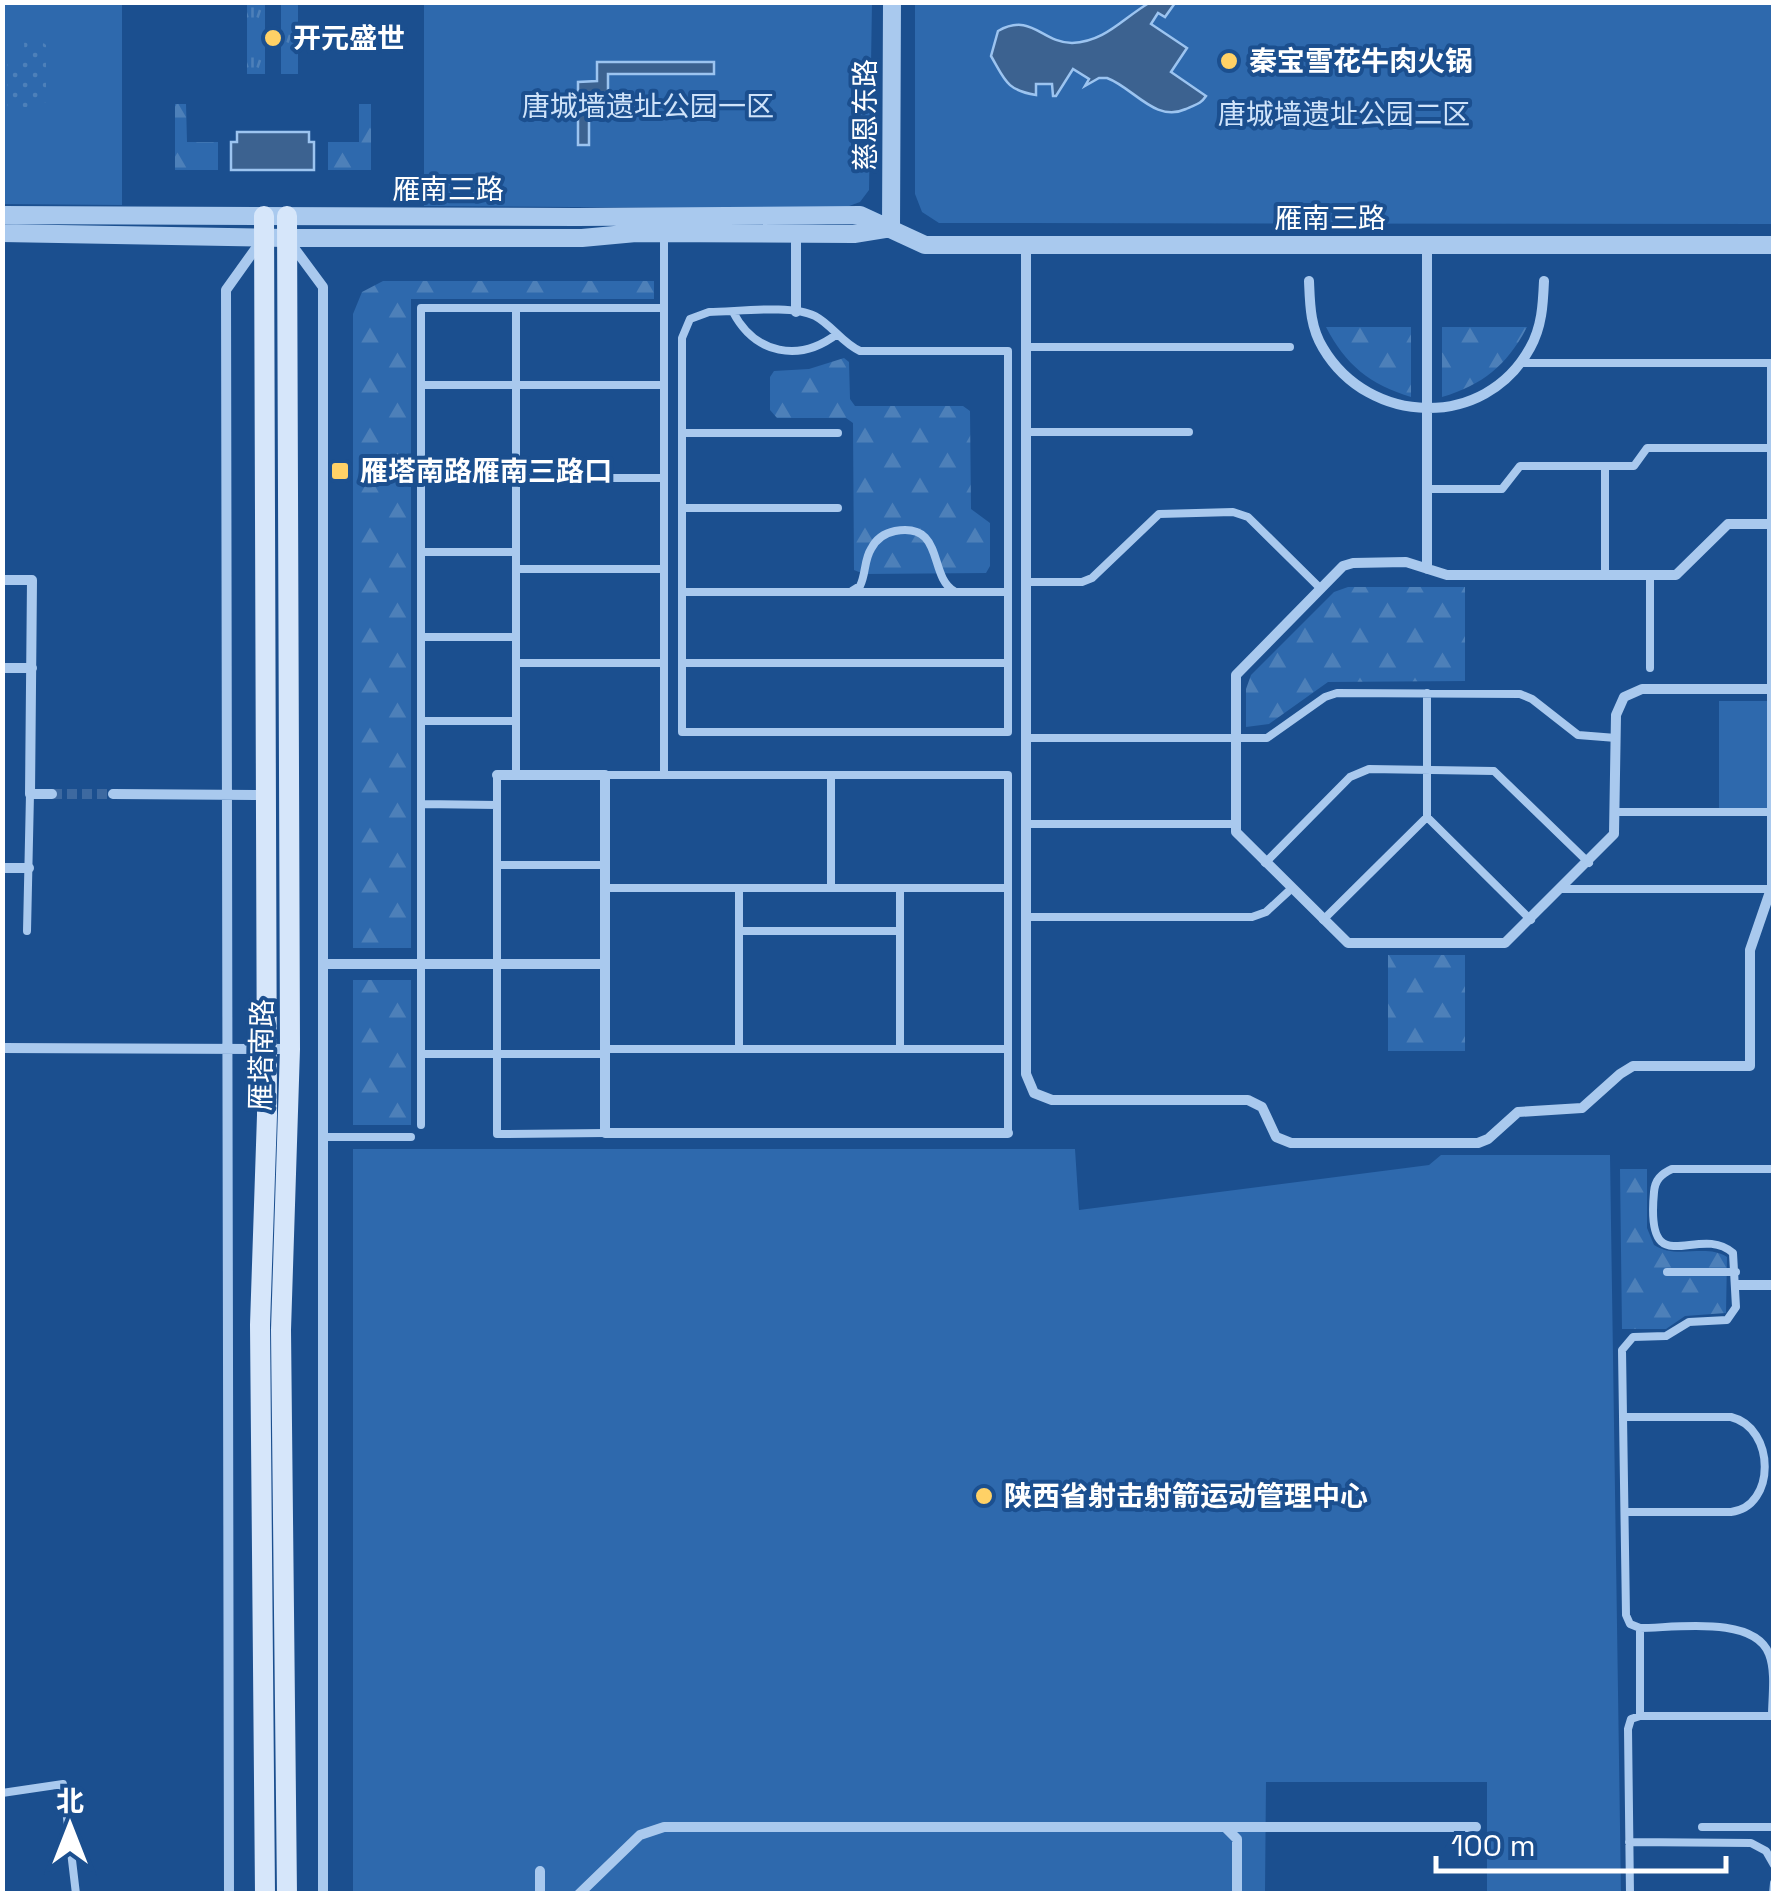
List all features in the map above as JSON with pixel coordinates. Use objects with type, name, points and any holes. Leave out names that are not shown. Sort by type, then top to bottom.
[{"type":"main road","name":"雁塔南路","points":[[287,216],[290,1049],[282,1330],[287,1894]]},
{"type":"main road","name":"雁塔南路","points":[[264,226],[266,1050],[260,1325],[265,1894]]},
{"type":"street","name":"慈恩东路","points":[[892,2],[892,228]]},
{"type":"street","name":"雁南三路","points":[[2,215],[264,226],[288,238],[796,235],[854,234],[892,228]]},
{"type":"street","name":"雁南三路","points":[[2,233],[264,226],[287,216],[860,215],[925,245],[1774,245]]},
{"type":"street","points":[[229,1894],[226,290],[264,226]]},
{"type":"street","points":[[796,235],[796,312]]},
{"type":"street","points":[[288,238],[324,287],[323,1894]]},
{"type":"street","points":[[1026,245],[1026,1080],[1038,1096],[1052,1100],[1248,1100],[1262,1107],[1276,1136],[1290,1143],[1474,1143],[1488,1139],[1518,1112],[1582,1108],[1633,1066],[1750,1066],[1750,950],[1772,889]]},
{"type":"street","points":[[1426,245],[1426,569]]},
{"type":"street","points":[[1309,281],[1310,314],[1320,344],[1339,371],[1364,392],[1394,405],[1426,410],[1459,405],[1489,392],[1521,363],[1543,314],[1544,281]]},
{"type":"street","points":[[1772,524],[1728,524],[1676,575],[1447,575],[1406,562],[1352,562],[1343,566],[1239,670],[1234,685],[1234,824],[1239,836],[1264,863],[1343,940],[1358,945],[1495,945],[1510,940],[1614,834],[1618,705],[1632,691],[1772,689]]},
{"type":"street","points":[[2,580],[32,580],[30,794],[52,794]]},
{"type":"street","points":[[2,668],[32,668]]},
{"type":"street","points":[[497,775],[605,775],[605,1133],[1008,1133]]},
{"type":"street","points":[[114,794],[265,794]]},
{"type":"street","points":[[2,868],[28,868]]},
{"type":"street","points":[[323,964],[605,964]]},
{"type":"street","points":[[2,1048],[290,1049]]},
{"type":"street","points":[[1736,1279],[1774,1285]]},
{"type":"street","points":[[1226,1827],[1236,1839],[1237,1894]]},
{"type":"street","points":[[580,1894],[633,1840],[656,1828],[1476,1827]]},
{"type":"street","points":[[540,1872],[540,1894]]},
{"type":"lane","points":[[664,234],[664,775]]},
{"type":"lane","points":[[421,1125],[421,308],[664,308]]},
{"type":"lane","points":[[516,308],[516,775]]},
{"type":"lane","points":[[733,312],[750,337],[779,351],[810,350],[837,334]]},
{"type":"lane","points":[[733,312],[796,312],[820,318],[860,351],[1008,351],[1008,732],[682,732],[684,328],[698,314],[733,312]]},
{"type":"lane","points":[[1026,347],[1290,347]]},
{"type":"lane","points":[[1521,363],[1772,363],[1772,889],[1562,889]]},
{"type":"lane","points":[[421,384],[664,384]]},
{"type":"lane","points":[[1026,432],[1190,432]]},
{"type":"lane","points":[[682,433],[838,433]]},
{"type":"lane","points":[[1426,489],[1502,489],[1520,466],[1634,466],[1647,448],[1772,448]]},
{"type":"lane","points":[[1605,466],[1605,575]]},
{"type":"lane","points":[[421,468],[664,478]]},
{"type":"lane","points":[[682,508],[838,508]]},
{"type":"lane","points":[[1026,582],[1077,582],[1092,578],[1159,514],[1233,512],[1248,516],[1321,588]]},
{"type":"lane","points":[[845,592],[860,586],[868,552],[876,540],[888,532],[902,530],[929,541],[945,586],[963,592]]},
{"type":"lane","points":[[421,552],[516,552]]},
{"type":"lane","points":[[516,569],[664,569]]},
{"type":"lane","points":[[1650,575],[1650,668]]},
{"type":"lane","points":[[682,592],[1008,592]]},
{"type":"lane","points":[[421,636],[516,636]]},
{"type":"lane","points":[[516,662],[664,662]]},
{"type":"lane","points":[[682,662],[1008,662]]},
{"type":"lane","points":[[1026,738],[1275,735],[1333,694],[1426,693],[1520,694],[1578,735],[1616,738]]},
{"type":"lane","points":[[1322,920],[1426,817],[1426,693]]},
{"type":"lane","points":[[421,720],[516,720]]},
{"type":"lane","points":[[1264,863],[1354,774],[1369,769],[1484,769],[1498,774],[1589,863]]},
{"type":"lane","points":[[497,775],[497,1134],[605,1133]]},
{"type":"lane","points":[[605,775],[1008,775],[1008,1133]]},
{"type":"lane","points":[[831,775],[831,888]]},
{"type":"lane","points":[[27,931],[30,794]]},
{"type":"lane","points":[[421,804],[497,805]]},
{"type":"lane","points":[[1616,812],[1772,812]]},
{"type":"lane","points":[[1426,817],[1531,920]]},
{"type":"lane","points":[[1026,824],[1234,824]]},
{"type":"lane","points":[[497,865],[605,865]]},
{"type":"lane","points":[[605,888],[1008,888]]},
{"type":"lane","points":[[739,888],[739,1050]]},
{"type":"lane","points":[[900,888],[900,1050]]},
{"type":"lane","points":[[1026,916],[1257,916],[1290,889]]},
{"type":"lane","points":[[739,931],[900,931]]},
{"type":"lane","points":[[421,1054],[1008,1050]]},
{"type":"lane","points":[[323,1137],[411,1137]]},
{"type":"lane","points":[[1630,1894],[1631,1719],[1773,1716],[1771,1660],[1754,1635],[1731,1628],[1640,1628],[1630,1624],[1626,1614],[1622,1354],[1627,1341],[1640,1336],[1666,1336],[1689,1322],[1727,1320],[1734,1313],[1734,1256],[1725,1247],[1671,1246],[1659,1240],[1654,1232],[1654,1188],[1660,1176],[1672,1169],[1774,1169]]},
{"type":"lane","points":[[1666,1272],[1736,1279]]},
{"type":"lane","points":[[1623,1416],[1731,1416],[1747,1420],[1769,1442],[1772,1457],[1769,1487],[1747,1509],[1624,1512]]},
{"type":"lane","points":[[1640,1628],[1640,1716]]},
{"type":"lane","points":[[2,1793],[63,1784],[76,1894]]},
{"type":"lane","points":[[1702,1826],[1774,1826]]},
{"type":"lane","points":[[1629,1842],[1751,1843],[1766,1851],[1774,1865]]},
{"type":"lane","points":[[1773,1894],[1774,1883]]},
{"type":"green space","points":[[3,3],[122,3],[122,205],[3,204]]},
{"type":"green space","points":[[247,3],[265,3],[265,74],[247,74]]},
{"type":"green space","points":[[281,3],[298,3],[298,74],[281,74]]},
{"type":"green space","name":"唐城墙遗址公园一区","points":[[424,3],[872,3],[869,190],[860,202],[841,209],[424,206]]},
{"type":"green space","name":"唐城墙遗址公园二区","points":[[915,3],[1773,3],[1773,224],[939,223],[922,212],[915,194]]},
{"type":"green space","points":[[24,41],[41,41],[46,45],[46,103],[40,103],[40,107],[7,107],[7,61],[25,62]]},
{"type":"green space","points":[[175,104],[186,104],[187,142],[218,142],[218,170],[175,170]]},
{"type":"green space","points":[[359,104],[371,104],[371,170],[328,170],[328,142],[359,142]]},
{"type":"green space","points":[[383,281],[654,281],[654,299],[411,299],[411,948],[353,948],[353,314],[362,292]]},
{"type":"green space","points":[[1326,327],[1411,327],[1411,397],[1360,371]]},
{"type":"green space","points":[[1442,327],[1527,327],[1493,371],[1442,397]]},
{"type":"green space","points":[[844,358],[849,362],[850,399],[855,406],[963,406],[970,411],[971,509],[990,523],[990,566],[986,573],[864,574],[854,570],[853,423],[846,418],[777,418],[770,410],[770,377],[774,371],[809,369]]},
{"type":"green space","points":[[1348,587],[1465,587],[1465,681],[1328,682],[1269,724],[1246,727],[1246,689],[1251,675],[1334,592]]},
{"type":"green space","points":[[1719,701],[1768,701],[1768,809],[1719,809]]},
{"type":"green space","points":[[1388,955],[1465,955],[1465,1051],[1388,1051]]},
{"type":"green space","points":[[353,980],[411,980],[411,1125],[353,1125]]},
{"type":"green space","name":"陕西省射击射箭运动管理中心","points":[[353,1149],[1075,1149],[1079,1210],[1429,1165],[1441,1155],[1610,1155],[1621,1893],[1487,1893],[1487,1782],[1266,1782],[1265,1893],[353,1893]]},
{"type":"green space","points":[[1620,1169],[1647,1169],[1647,1228],[1654,1245],[1672,1251],[1710,1251],[1727,1257],[1726,1313],[1685,1316],[1666,1329],[1622,1329]]},
{"type":"shaded area","points":[[1149,3],[1175,3],[1165,17],[1158,13],[1151,24],[1187,48],[1171,72],[1206,96],[1186,109],[1175,112],[1154,108],[1107,78],[1085,86],[1089,79],[1073,69],[1056,96],[1052,84],[1036,84],[1036,95],[1026,93],[1008,83],[991,56],[998,31],[1010,26],[1028,26],[1062,42],[1084,42],[1104,34]]},
{"type":"shaded area","points":[[597,62],[714,62],[714,74],[608,74],[608,92],[589,93],[589,145],[578,145],[578,82],[597,81]]},
{"type":"shaded area","points":[[237,132],[309,132],[309,142],[314,142],[314,170],[231,170],[231,142],[237,142]]},
{"type":"tunnel","points":[[52,794],[113,794]]},
{"type":"place","name":"开元盛世","points":[[273,38]]},
{"type":"place","name":"秦宝雪花牛肉火锅","points":[[1229,61]]},
{"type":"place","name":"雁塔南路雁南三路口","points":[[340,471]]},
{"type":"place","name":"陕西省射击射箭运动管理中心","points":[[984,1496]]}]
